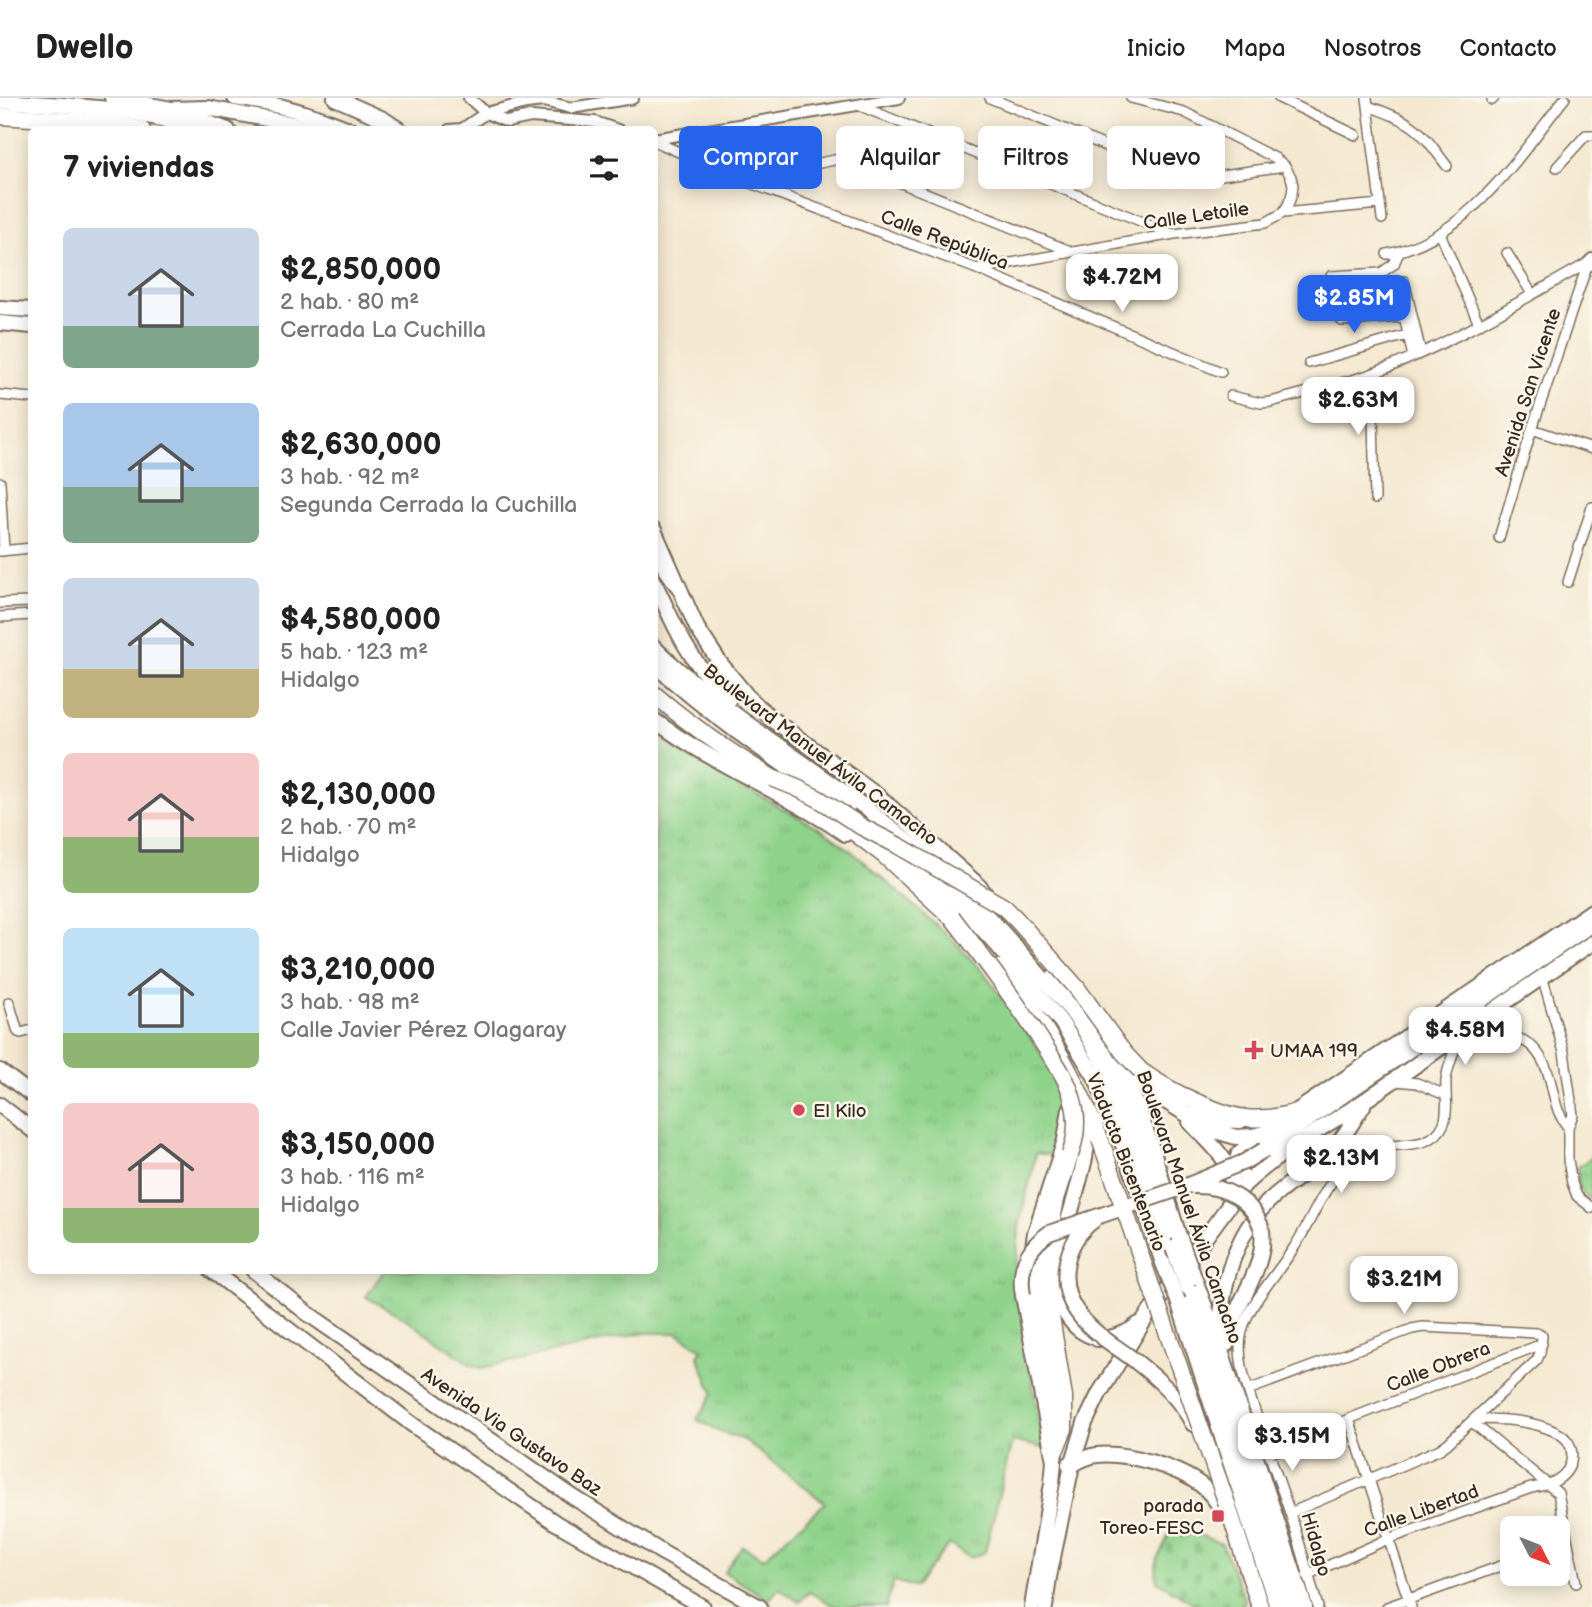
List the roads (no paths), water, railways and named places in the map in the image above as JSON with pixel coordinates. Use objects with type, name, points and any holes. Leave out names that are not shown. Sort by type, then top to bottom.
[{"type":"highway","points":[[0,116],[124,126]]},
{"type":"highway","name":"Viaducto Bicentenario","points":[[658,697],[700,732],[826,811],[885,856],[952,918],[1002,971],[1039,1019],[1082,1096],[1100,1139],[1260,1607]]},
{"type":"highway","points":[[772,778],[819,799],[862,827],[1004,907],[1077,988],[1119,1047],[1130,1070],[1180,1096],[1222,1113],[1249,1119],[1273,1118],[1297,1112]]},
{"type":"highway","points":[[952,918],[1010,995],[1065,1079],[1073,1097],[1076,1135],[1058,1192],[1048,1240],[1046,1279],[1065,1412],[1063,1429],[1054,1456]]},
{"type":"highway","points":[[1180,1096],[1205,1116]]},
{"type":"main road","points":[[112,98],[171,109],[219,126]]},
{"type":"main road","points":[[235,98],[275,104],[342,126]]},
{"type":"main road","points":[[335,98],[394,126]]},
{"type":"main road","points":[[3,103],[97,107],[144,114],[183,126]]},
{"type":"main road","points":[[171,109],[208,108],[303,126]]},
{"type":"main road","points":[[0,124],[76,126]]},
{"type":"main road","points":[[0,308],[28,310]]},
{"type":"main road","points":[[0,324],[28,326]]},
{"type":"main road","name":"Boulevard Manuel Ávila Camacho","points":[[658,540],[697,628],[720,663],[747,696],[772,719],[878,796],[976,883],[1080,1004],[1130,1070],[1176,1242]]},
{"type":"main road","points":[[658,558],[677,585]]},
{"type":"main road","points":[[658,591],[688,650],[748,723]]},
{"type":"main road","name":"Boulevard Manuel Ávila Camacho","points":[[658,651],[697,685],[912,844],[968,894],[991,919],[1072,1012],[1109,1073],[1176,1242]]},
{"type":"main road","name":"Boulevard Manuel Ávila Camacho","points":[[658,668],[735,730],[859,816],[959,904],[997,944],[1061,1022],[1096,1078],[1122,1142],[1178,1301],[1277,1607]]},
{"type":"main road","points":[[658,723],[714,759],[823,818],[864,847],[972,945],[1042,1033],[1087,1116],[1144,1277],[1153,1319],[1224,1507],[1253,1607]]},
{"type":"main road","points":[[1256,1173],[1250,1175],[1240,1171],[1236,1165],[1237,1157],[1242,1151],[1592,911]]},
{"type":"main road","points":[[1054,1456],[1023,1295],[1022,1270],[1028,1254],[1037,1242],[1056,1230],[1181,1188],[1244,1162],[1592,924]]},
{"type":"main road","points":[[1045,1607],[1072,1465],[1099,1394],[1244,1185],[1279,1156],[1367,1099],[1592,943]]},
{"type":"main road","points":[[1130,1070],[1149,1091],[1212,1130],[1228,1136],[1252,1136],[1272,1128]]},
{"type":"main road","points":[[1130,1070],[1205,1116],[1221,1121],[1249,1119]]},
{"type":"main road","points":[[0,1071],[28,1092]]},
{"type":"main road","points":[[1032,1607],[1052,1483],[1057,1431],[1033,1282],[1032,1255],[1035,1233],[1067,1129],[1070,1109],[1069,1079]]},
{"type":"main road","points":[[1220,1348],[1221,1317],[1228,1277],[1248,1228],[1261,1209],[1278,1192],[1335,1147],[1367,1099]]},
{"type":"main road","points":[[0,1105],[28,1127]]},
{"type":"main road","points":[[1183,1113],[1223,1157],[1229,1168],[1231,1193],[1224,1212]]},
{"type":"main road","points":[[1087,1116],[1085,1158],[1057,1259],[1055,1278],[1061,1306],[1071,1322],[1086,1335],[1102,1339]]},
{"type":"main road","points":[[1181,1188],[1206,1186],[1232,1193],[1249,1205],[1262,1230],[1259,1262],[1229,1331],[1227,1369]]},
{"type":"main road","points":[[1098,1217],[1084,1228],[1070,1249],[1066,1265],[1067,1291],[1074,1308],[1085,1322],[1171,1392],[1194,1424]]},
{"type":"main road","points":[[1176,1242],[1291,1607]]},
{"type":"main road","points":[[216,1274],[403,1418],[499,1485],[556,1523],[703,1607]]},
{"type":"main road","name":"Avenida Via Gustavo Baz","points":[[258,1274],[307,1313],[573,1497],[663,1553],[760,1607]]},
{"type":"main road","name":"Boulevard Manuel Ávila Camacho","points":[[1191,1283],[1220,1348],[1305,1607]]},
{"type":"main road","points":[[1051,1310],[1073,1332],[1086,1338],[1117,1336],[1153,1319]]},
{"type":"main road","points":[[1072,1465],[1101,1455],[1150,1462],[1195,1480],[1224,1507]]},
{"type":"main road","points":[[1054,1456],[1072,1465]]},
{"type":"street","points":[[469,98],[504,126],[531,117],[596,122],[607,126]]},
{"type":"street","points":[[466,126],[486,113],[543,100],[571,108],[627,98]]},
{"type":"street","points":[[658,139],[899,98]]},
{"type":"street","points":[[990,98],[1175,175],[1201,178],[1285,166]]},
{"type":"street","points":[[1131,98],[1184,112],[1275,158],[1285,166],[1293,186],[1283,213]]},
{"type":"street","points":[[1279,98],[1356,135]]},
{"type":"street","points":[[1387,254],[1399,252],[1440,233],[1469,211],[1492,189],[1565,98]]},
{"type":"street","points":[[1367,102],[1410,125],[1447,166]]},
{"type":"street","points":[[1367,102],[1382,219]]},
{"type":"street","points":[[856,105],[1174,234]]},
{"type":"street","points":[[1557,167],[1586,135],[1591,135]]},
{"type":"street","name":"Calle República","points":[[658,142],[679,151]]},
{"type":"street","points":[[822,163],[844,160],[1073,252]]},
{"type":"street","name":"Calle República","points":[[766,189],[977,269],[1221,372]]},
{"type":"street","name":"Calle Letoile","points":[[977,269],[1174,234],[1265,223],[1283,213],[1380,204]]},
{"type":"street","points":[[1440,233],[1479,324]]},
{"type":"street","points":[[1331,276],[1381,273],[1394,264],[1399,252]]},
{"type":"street","points":[[1507,253],[1532,294]]},
{"type":"street","points":[[1231,396],[1261,403],[1271,402],[1372,374],[1479,324],[1591,262]]},
{"type":"street","name":"Avenida San Vicente","points":[[1499,538],[1532,429],[1591,262]]},
{"type":"street","points":[[1400,280],[1417,355]]},
{"type":"street","points":[[1400,280],[1407,335],[1417,355]]},
{"type":"street","points":[[1339,284],[1400,280]]},
{"type":"street","points":[[1342,321],[1403,317]]},
{"type":"street","points":[[1309,363],[1407,335]]},
{"type":"street","points":[[1372,374],[1375,499]]},
{"type":"street","points":[[0,396],[28,398]]},
{"type":"street","points":[[1532,429],[1592,449]]},
{"type":"street","points":[[0,482],[2,551],[28,548]]},
{"type":"street","points":[[1568,582],[1592,507]]},
{"type":"street","points":[[0,603],[28,602]]},
{"type":"street","points":[[0,617],[28,615]]},
{"type":"street","points":[[1542,976],[1563,1052],[1573,1115],[1568,1128],[1568,1160],[1572,1183],[1577,1196],[1592,1208]]},
{"type":"street","points":[[9,1002],[18,1032],[28,1031]]},
{"type":"street","points":[[1464,1031],[1499,1032],[1522,1039],[1533,1046],[1548,1069],[1559,1116],[1568,1128]]},
{"type":"street","name":"Hidalgo","points":[[1318,1607],[1290,1513],[1248,1390],[1239,1346],[1244,1324],[1256,1301],[1293,1250],[1332,1182],[1345,1166],[1362,1153],[1381,1147],[1422,1143],[1438,1132],[1446,1113],[1446,1076],[1464,1031]]},
{"type":"street","points":[[1390,1082],[1417,1083],[1445,1096]]},
{"type":"street","points":[[1248,1390],[1412,1329],[1423,1327],[1537,1333],[1542,1336],[1537,1360],[1440,1449],[1290,1513]]},
{"type":"street","name":"Calle Obrera","points":[[1269,1454],[1349,1419],[1542,1344]]},
{"type":"street","points":[[1349,1419],[1410,1603]]},
{"type":"street","points":[[1474,1420],[1527,1422],[1558,1432],[1566,1438],[1571,1446],[1572,1462],[1564,1474],[1550,1484]]},
{"type":"street","points":[[1474,1420],[1550,1484],[1560,1497],[1563,1516]]},
{"type":"street","name":"Calle Libertad","points":[[1307,1575],[1388,1539],[1531,1488],[1550,1484]]},
{"type":"street","points":[[1570,1552],[1576,1583]]},
{"type":"street","points":[[1387,1607],[1410,1603],[1500,1567]]},
{"type":"place","name":"UMAA 199","points":[[1254,1050]]},
{"type":"place","name":"El Kilo","points":[[799,1110]]},
{"type":"place","name":"parada Toreo-FESC","points":[[1218,1516]]}]
